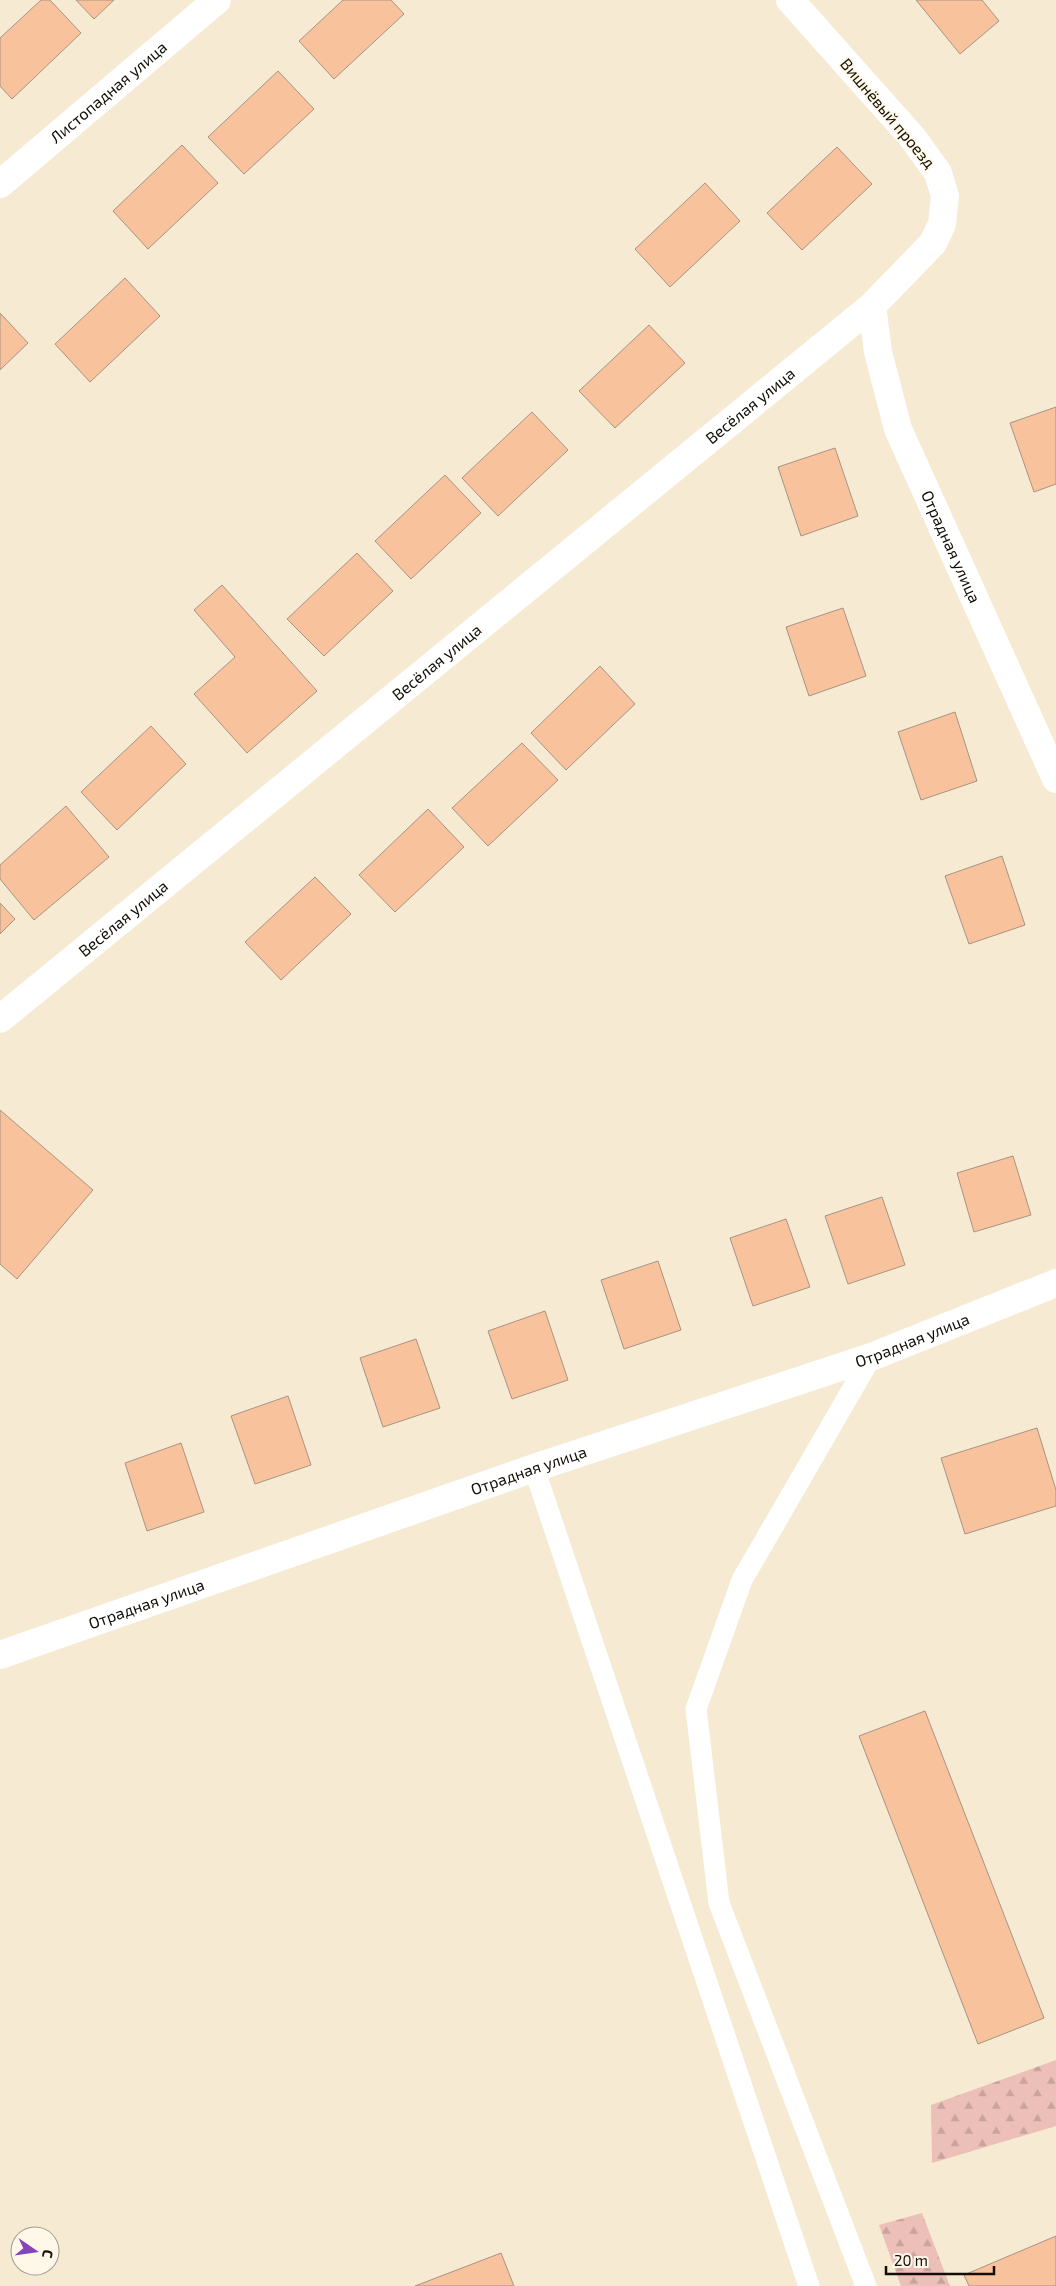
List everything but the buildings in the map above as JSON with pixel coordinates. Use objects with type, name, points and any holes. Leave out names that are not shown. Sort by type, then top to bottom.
[{"type":"street","name":"Листопадная улица","points":[[0,184],[217,0]]},
{"type":"street","name":"Вишнёвый проезд","points":[[790,0],[912,137],[938,173],[945,196],[942,224],[933,243],[872,306]]},
{"type":"street","name":"Отрадная улица","points":[[872,306],[878,352],[898,429],[1056,779]]},
{"type":"street","name":"Весёлая улица","points":[[0,1019],[872,306]]},
{"type":"street","name":"Отрадная улица","points":[[0,1655],[534,1468],[871,1357],[1056,1282]]},
{"type":"lane","points":[[866,2286],[719,1903],[696,1709],[742,1580],[871,1357]]},
{"type":"lane","points":[[534,1468],[809,2286]]},
{"type":"green space","points":[[1056,2060],[1056,2126],[932,2163],[931,2105]]},
{"type":"green space","points":[[922,2213],[950,2286],[901,2286],[879,2225]]}]
